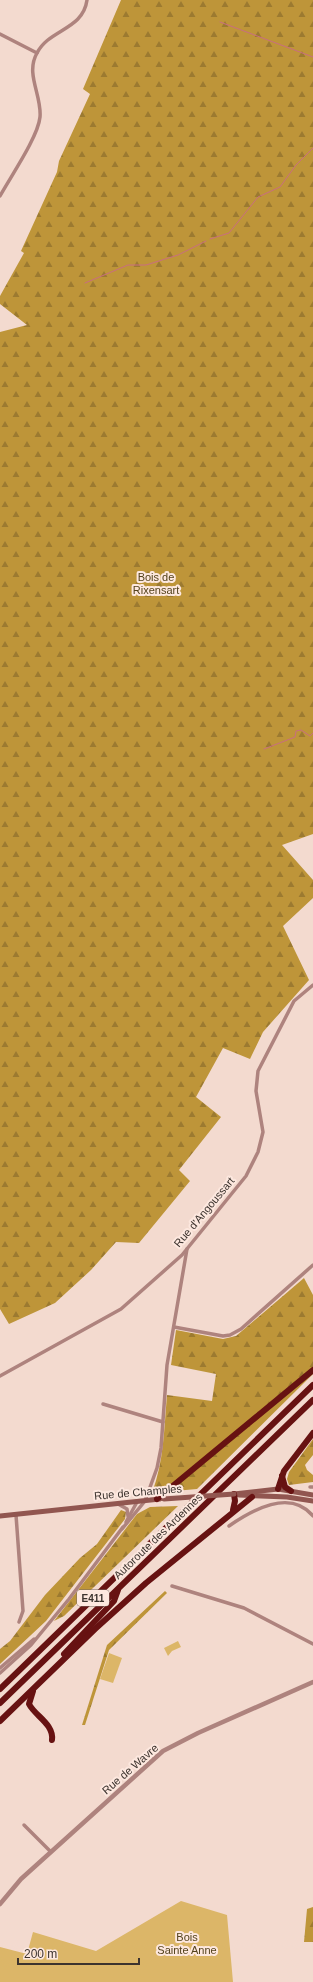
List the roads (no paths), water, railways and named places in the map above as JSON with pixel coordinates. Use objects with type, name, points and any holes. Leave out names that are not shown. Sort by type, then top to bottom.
[{"type":"highway","points":[[157,1499],[313,1370]]},
{"type":"highway","name":"Autoroute des Ardennes","points":[[0,1689],[3,1683],[313,1385]]},
{"type":"highway","name":"Autoroute des Ardennes","points":[[0,1703],[313,1400]]},
{"type":"highway","points":[[278,1490],[282,1476],[313,1433]]},
{"type":"highway","points":[[282,1476],[285,1487],[291,1491]]},
{"type":"highway","points":[[233,1511],[235,1502],[234,1494]]},
{"type":"highway","points":[[0,1721],[34,1687],[150,1579],[252,1497]]},
{"type":"highway","points":[[45,1677],[72,1645],[114,1601],[118,1588]]},
{"type":"highway","points":[[34,1687],[28,1704],[32,1711],[49,1727],[52,1740]]},
{"type":"main road","points":[[244,1493],[272,1493],[278,1490],[313,1495]]},
{"type":"main road","name":"Rue de Champles","points":[[0,1516],[157,1499],[244,1493]]},
{"type":"main road","points":[[244,1493],[252,1497],[287,1498],[313,1501]]},
{"type":"street","points":[[0,196],[38,126],[40,109],[33,77],[33,68],[37,53],[49,39],[77,22],[85,10],[87,0]]},
{"type":"street","points":[[0,34],[37,53]]},
{"type":"street","name":"Rue d'Angoussart","points":[[0,1376],[121,1309],[188,1248],[246,1176],[260,1146],[263,1132],[256,1091],[258,1071],[294,1002],[313,985]]},
{"type":"street","points":[[0,1668],[35,1638],[69,1599],[145,1501],[157,1468],[163,1422],[167,1365],[188,1248]]},
{"type":"street","points":[[174,1327],[230,1336],[241,1329],[313,1265]]},
{"type":"street","points":[[103,1404],[163,1422]]},
{"type":"street","points":[[122,1529],[136,1502]]},
{"type":"street","points":[[229,1526],[256,1509],[276,1503],[305,1507],[313,1516]]},
{"type":"street","points":[[118,1504],[126,1509],[128,1517]]},
{"type":"street","points":[[16,1515],[23,1604],[22,1616],[19,1622]]},
{"type":"street","points":[[172,1586],[244,1608],[313,1644]]},
{"type":"street","points":[[0,1673],[31,1645],[35,1638]]},
{"type":"street","name":"Rue de Wavre","points":[[0,1904],[21,1879],[163,1751],[198,1733],[313,1682]]},
{"type":"street","points":[[24,1825],[51,1852]]},
{"type":"waterway","points":[[220,22],[313,57]]},
{"type":"waterway","points":[[210,239],[229,233],[258,197],[280,187],[296,165],[313,148]]},
{"type":"waterway","points":[[85,283],[128,265],[146,265],[178,255],[206,241]]},
{"type":"waterway","points":[[264,749],[295,737],[296,731],[301,730],[310,736],[313,733]]},
{"type":"park label","name":"Bois de Rixensart","points":[[156,583]]},
{"type":"park label","name":"Bois Sainte Anne","points":[[187,1943]]}]
